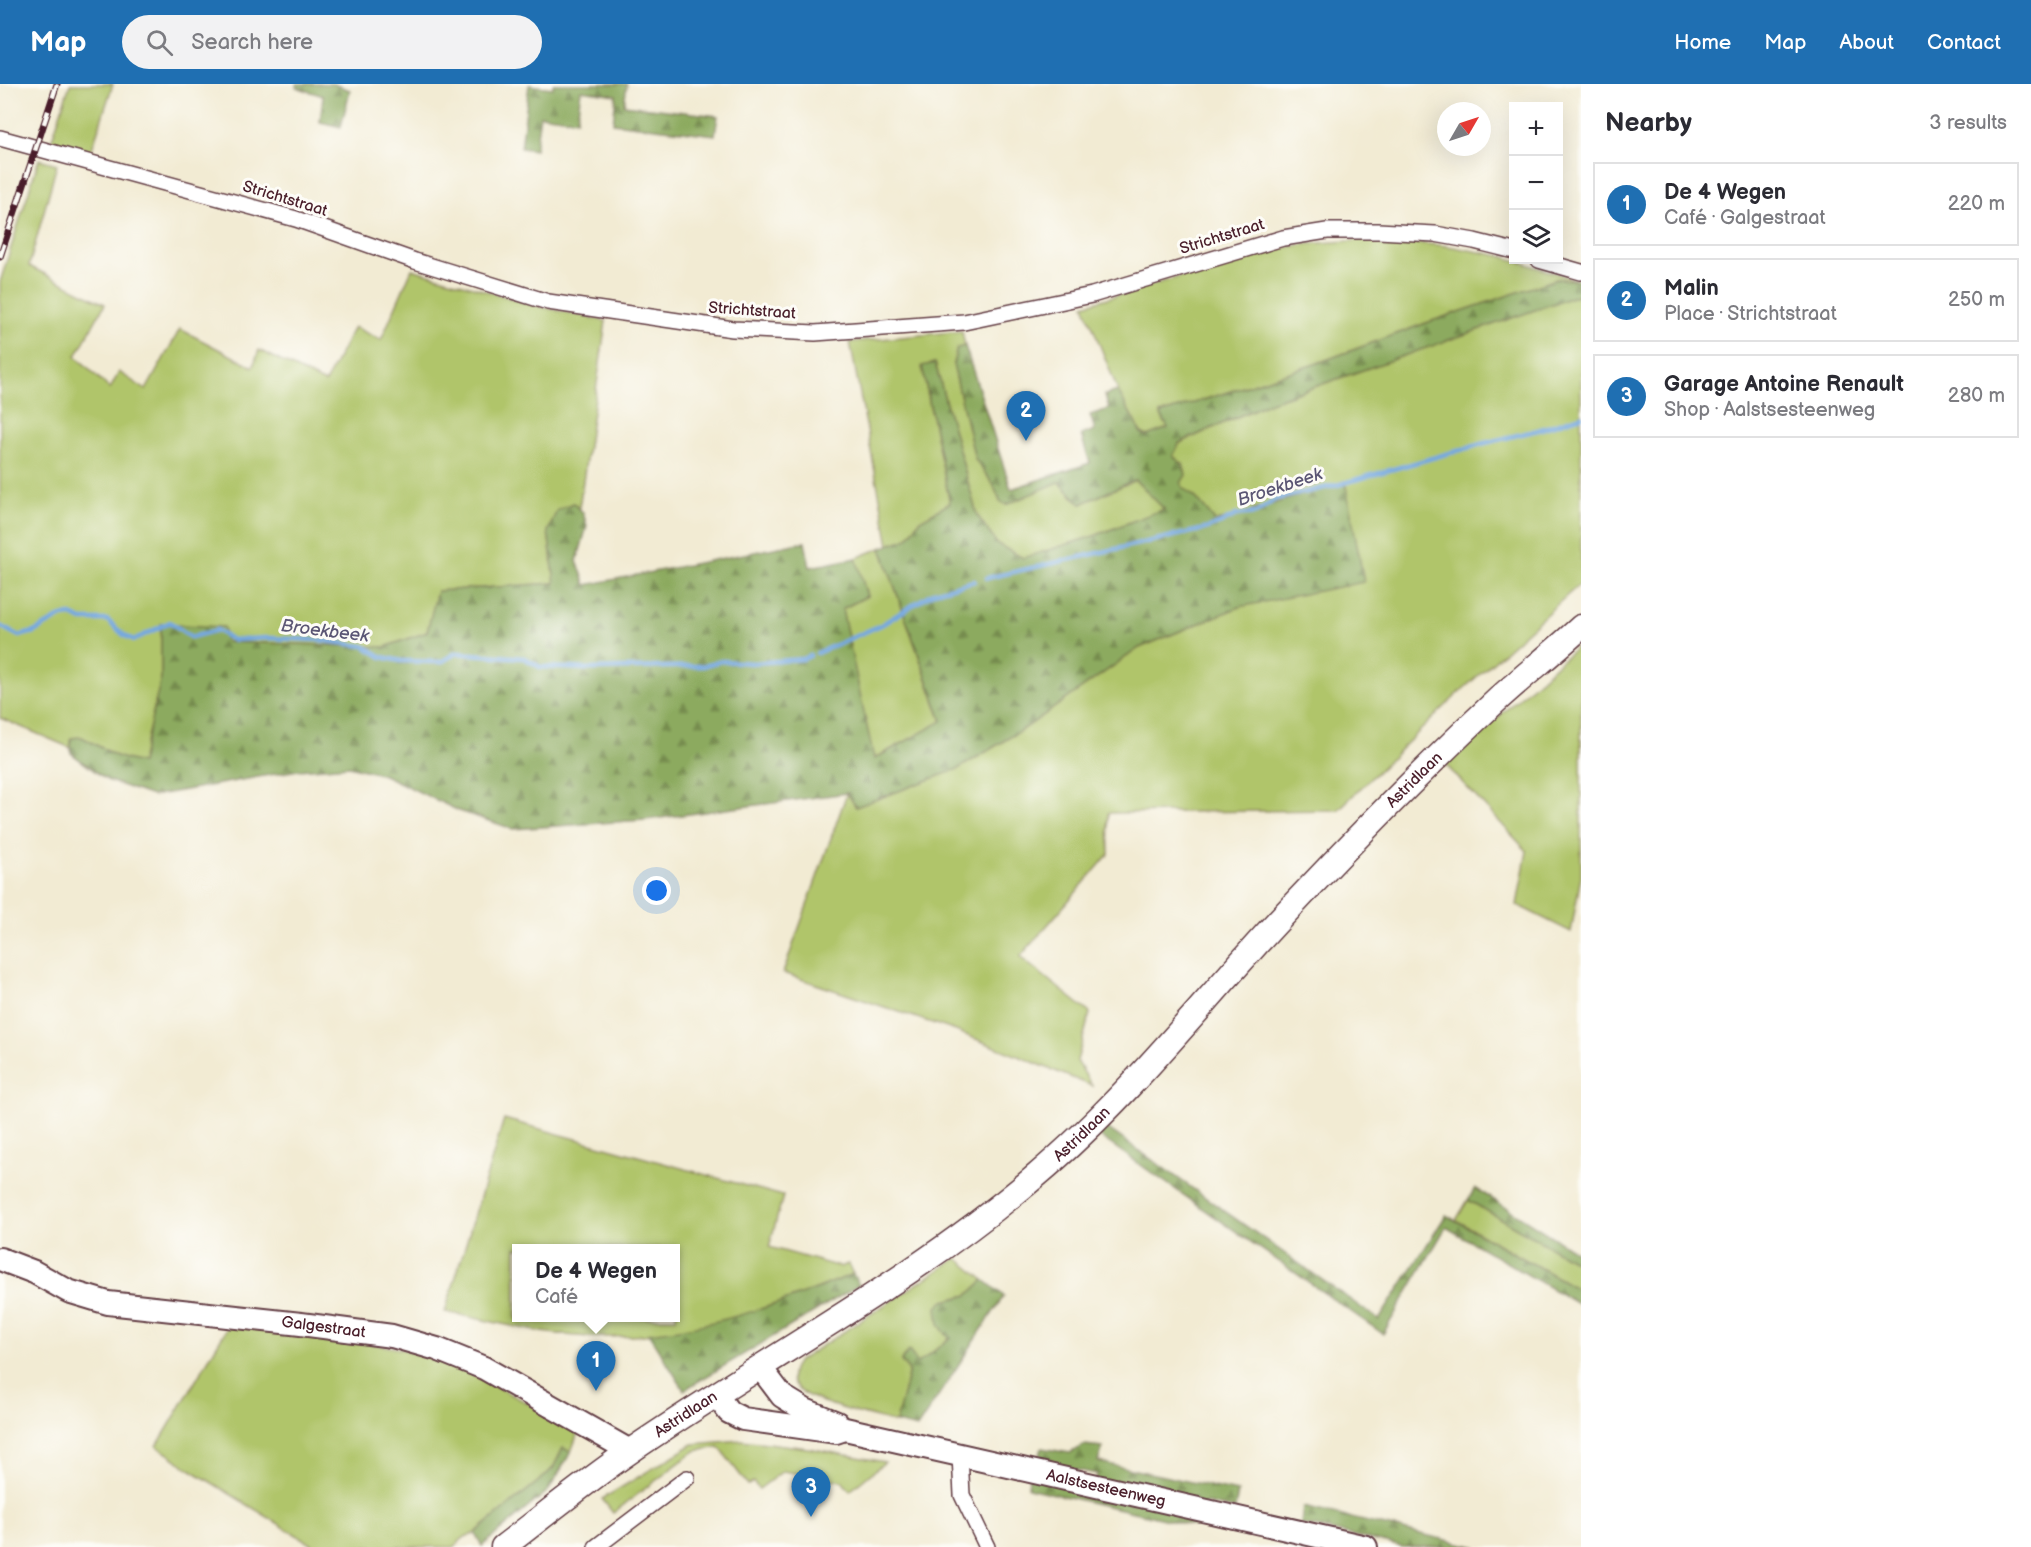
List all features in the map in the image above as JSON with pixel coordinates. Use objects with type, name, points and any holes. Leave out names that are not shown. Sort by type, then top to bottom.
[{"type":"main road","name":"Astridlaan","points":[[503,1547],[630,1451],[914,1268],[971,1228],[1053,1161],[1132,1085],[1339,855],[1496,702],[1581,627]]},
{"type":"main road","name":"Galgestraat","points":[[0,1259],[34,1272],[68,1291],[108,1303],[380,1334],[437,1349],[484,1368],[630,1451]]},
{"type":"main road","name":"Aalstsesteenweg","points":[[760,1367],[782,1396],[805,1410],[836,1422],[845,1429],[1366,1547]]},
{"type":"main road","name":"Aalstsesteenweg","points":[[716,1395],[729,1412],[743,1419],[836,1432],[845,1429]]},
{"type":"street","name":"Strichtstraat","points":[[0,138],[296,219],[415,261],[548,302],[733,329],[815,333],[964,322],[1092,295],[1283,238],[1327,231],[1435,234],[1509,250]]},
{"type":"street","points":[[1553,264],[1581,272]]},
{"type":"street","points":[[960,1455],[962,1495],[987,1547]]},
{"type":"street","points":[[596,1547],[687,1478]]},
{"type":"green space","points":[[70,84],[113,84],[90,155],[51,142]]},
{"type":"green space","points":[[296,84],[333,84],[350,90],[341,127],[320,122],[323,96],[296,87]]},
{"type":"green space","points":[[553,84],[627,84],[624,105],[718,116],[715,135],[613,123],[616,95],[581,90],[577,120],[540,115],[535,150],[521,148],[529,85],[553,88]]},
{"type":"green space","points":[[39,159],[57,164],[29,266],[105,304],[76,356],[110,389],[119,372],[146,390],[180,329],[253,367],[259,350],[325,383],[354,327],[381,340],[412,269],[537,306],[606,321],[579,509],[573,503],[548,531],[555,583],[438,591],[427,632],[385,647],[226,642],[161,624],[161,679],[141,764],[118,757],[82,737],[71,738],[71,748],[0,718],[0,282]]},
{"type":"green space","points":[[1376,239],[1448,246],[1501,256],[1509,258],[1509,264],[1527,264],[1578,280],[1557,279],[1429,322],[1315,364],[1160,414],[1168,428],[1147,436],[1141,433],[1118,391],[1084,305],[1270,250],[1305,244]]},
{"type":"green space","points":[[1557,279],[1578,280],[1581,285],[1581,294],[1268,403],[1179,443],[1173,456],[1183,464],[1186,475],[1181,483],[1183,488],[1196,498],[1216,522],[1345,481],[1364,582],[1239,607],[1139,648],[1028,726],[958,769],[856,807],[847,793],[645,820],[513,829],[459,811],[384,775],[349,766],[298,770],[152,796],[107,780],[71,753],[71,738],[82,737],[118,757],[141,763],[161,679],[161,624],[224,627],[226,642],[385,647],[427,632],[437,591],[555,583],[548,531],[557,510],[574,503],[583,513],[587,526],[577,561],[586,585],[805,542],[810,567],[856,558],[867,596],[842,609],[874,759],[942,721],[881,548],[908,538],[920,520],[950,503],[922,366],[935,363],[977,515],[997,544],[1023,558],[1094,536],[1164,509],[1135,480],[1081,504],[1059,482],[1006,505],[1000,501],[993,484],[975,459],[953,364],[957,348],[965,346],[1011,489],[1090,463],[1081,435],[1095,430],[1090,415],[1109,409],[1105,395],[1118,391],[1141,433],[1147,436],[1168,428],[1160,414],[1315,364],[1429,322]]},
{"type":"green space","points":[[1581,294],[1581,583],[1462,690],[1338,810],[1108,813],[1109,854],[1020,957],[1090,1013],[1077,1061],[1092,1086],[956,1031],[783,973],[847,793],[958,769],[1028,726],[1139,648],[1239,607],[1345,482],[1216,522],[1196,498],[1183,488],[1173,456],[1180,443],[1268,403]]},
{"type":"green space","points":[[962,331],[965,346],[957,348],[953,364],[975,459],[993,484],[1000,501],[1059,482],[1081,504],[1135,480],[1165,509],[1094,536],[1023,558],[997,544],[977,515],[935,363],[922,367],[950,504],[920,520],[908,538],[889,545],[850,342]]},
{"type":"green space","points":[[881,548],[942,722],[873,759],[842,609],[867,596],[856,558]]},
{"type":"green space","points":[[1581,643],[1581,876],[1571,932],[1517,905],[1527,851],[1445,764]]},
{"type":"green space","points":[[504,1119],[783,1196],[769,1247],[840,1267],[848,1264],[853,1274],[746,1314],[671,1331],[633,1336],[595,1337],[515,1327],[445,1312]]},
{"type":"green space","points":[[1107,1128],[1379,1320],[1446,1215],[1581,1291],[1581,1306],[1446,1227],[1383,1334],[1099,1136]]},
{"type":"green space","points":[[1475,1188],[1581,1255],[1581,1265],[1468,1200]]},
{"type":"green space","points":[[1468,1200],[1581,1265],[1581,1291],[1456,1220]]},
{"type":"green space","points":[[957,1258],[984,1280],[968,1295],[944,1301],[950,1338],[909,1371],[896,1423],[826,1403],[794,1385],[792,1376],[797,1362]]},
{"type":"green space","points":[[853,1274],[859,1285],[684,1390],[648,1333],[727,1319],[803,1294]]},
{"type":"green space","points":[[984,1280],[1004,1296],[917,1428],[896,1423],[909,1371],[901,1361],[909,1351],[918,1363],[950,1339],[939,1325],[937,1307],[944,1301],[968,1295]]},
{"type":"green space","points":[[230,1323],[332,1336],[438,1356],[579,1430],[571,1452],[563,1448],[553,1468],[545,1476],[475,1533],[465,1537],[453,1547],[316,1547],[188,1468],[157,1446]]},
{"type":"green space","points":[[742,1440],[808,1448],[885,1462],[850,1491],[842,1481],[783,1471],[759,1489],[753,1482],[748,1485],[719,1447],[695,1451],[613,1513],[602,1499],[693,1444]]},
{"type":"green space","points":[[1084,1445],[1103,1447],[1098,1462],[1238,1492],[1235,1509],[1205,1503],[1199,1527],[1028,1488],[1029,1476],[1094,1490],[1097,1474],[1038,1462],[1042,1448],[1070,1453]]},
{"type":"green space","points":[[563,1448],[571,1452],[549,1490],[482,1546],[475,1533],[545,1476],[553,1468]]},
{"type":"green space","points":[[1303,1507],[1477,1547],[1403,1547],[1301,1524]]},
{"type":"waterway","name":"Broekbeek","points":[[987,578],[1205,529],[1236,515],[1256,513],[1276,499],[1337,485],[1581,416]]},
{"type":"waterway","name":"Broekbeek","points":[[817,653],[881,625],[934,592],[974,581]]},
{"type":"waterway","name":"Broekbeek","points":[[0,626],[19,636],[34,632],[62,616],[71,615],[82,620],[107,620],[125,636],[134,640],[170,622],[191,637],[217,630],[232,640],[268,638],[318,640],[364,646],[382,657],[401,661],[441,662],[456,653],[524,658],[540,667],[591,669],[703,666],[720,661],[754,663],[803,659],[810,656]]},
{"type":"railway","points":[[0,257],[57,84]]},
{"type":"place","name":"Malin","points":[[1026,441]]},
{"type":"place","name":"De 4 Wegen","points":[[596,1391]]},
{"type":"place","name":"Garage Antoine Renault","points":[[811,1517]]}]
